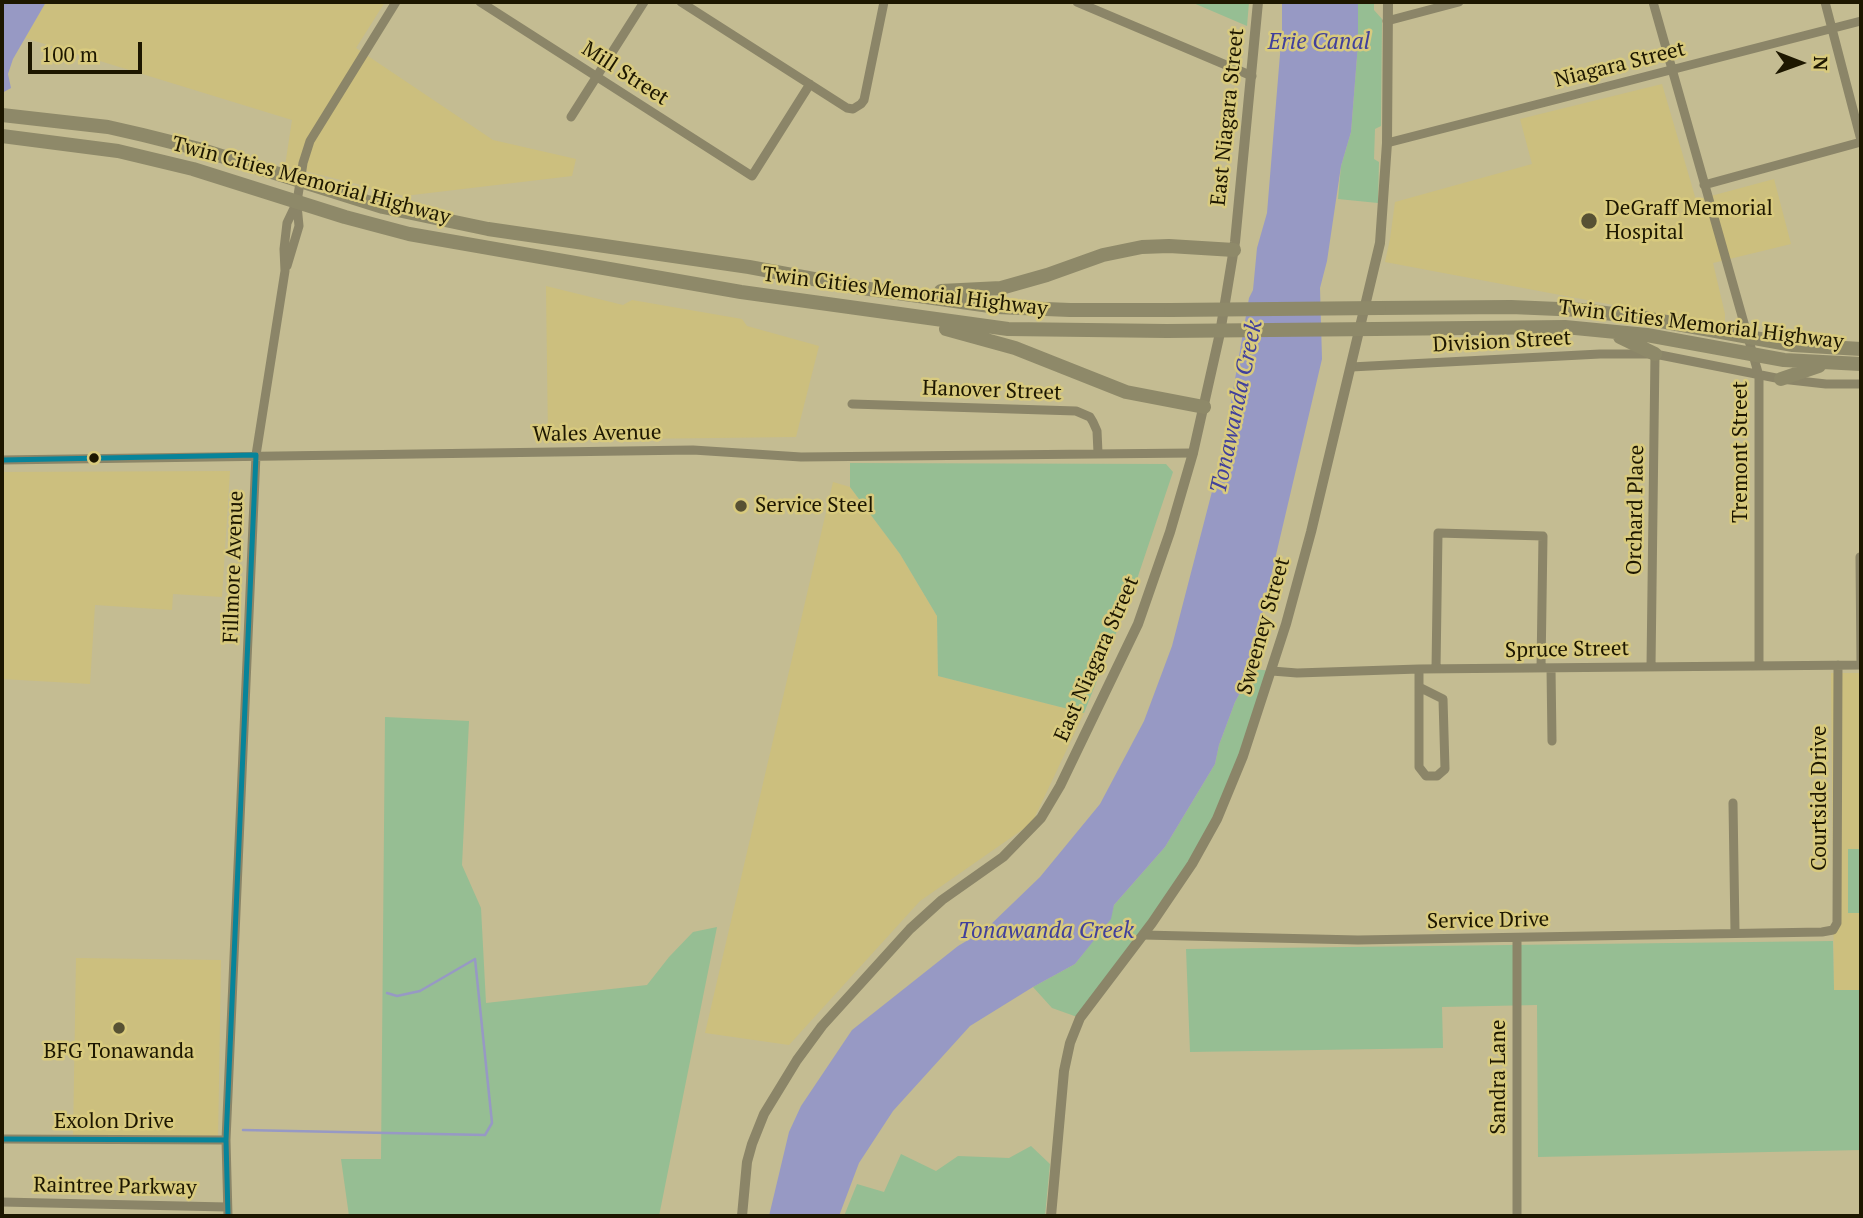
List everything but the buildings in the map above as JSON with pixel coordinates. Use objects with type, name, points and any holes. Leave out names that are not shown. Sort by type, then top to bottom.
[{"type":"main road","name":"Twin Cities Memorial Highway","points":[[5,115],[131,132],[199,149],[383,207],[488,229],[997,307],[1070,310],[1511,307],[1582,310],[1644,318],[1793,345],[1861,349]]},
{"type":"main road","name":"Twin Cities Memorial Highway","points":[[2,136],[118,151],[202,172],[409,234],[895,315],[1019,330],[1565,327],[1647,335],[1753,355],[1861,364]]},
{"type":"main road","points":[[894,291],[967,292],[1001,288],[1103,255],[1142,247],[1234,250]]},
{"type":"main road","points":[[895,315],[1005,345],[1126,391],[1204,407]]},
{"type":"main road","points":[[1605,331],[1655,354]]},
{"type":"main road","points":[[1781,379],[1827,363]]},
{"type":"street","points":[[297,202],[303,163],[310,142],[396,2]]},
{"type":"street","name":"Mill Street","points":[[480,2],[752,176],[810,84]]},
{"type":"street","points":[[571,117],[644,2]]},
{"type":"street","points":[[681,2],[847,108],[857,107],[864,100],[885,2]]},
{"type":"street","points":[[1077,2],[1252,76]]},
{"type":"street","name":"East Niagara Street","points":[[742,1216],[747,1162],[755,1135],[764,1114],[797,1060],[863,979],[928,913],[1010,851],[1041,818],[1060,786],[1138,624],[1170,532],[1204,407],[1234,250],[1258,2]]},
{"type":"street","name":"Sweeney Street","points":[[1051,1216],[1064,1071],[1070,1043],[1080,1018],[1143,935],[1192,864],[1217,819],[1243,756],[1272,671],[1311,532],[1380,243],[1387,143],[1388,2]]},
{"type":"street","points":[[1387,21],[1459,2]]},
{"type":"street","name":"Tremont Street","points":[[1653,2],[1759,376],[1759,665]]},
{"type":"street","points":[[1703,185],[1861,141],[1825,2]]},
{"type":"street","name":"Niagara Street","points":[[1387,143],[1861,21]]},
{"type":"street","name":"Fillmore Avenue","points":[[228,1211],[226,1140],[256,455],[285,271],[299,226],[297,202]]},
{"type":"street","name":"Division Street","points":[[1351,367],[1600,354],[1655,354],[1759,376],[1826,384],[1861,383]]},
{"type":"street","name":"Orchard Place","points":[[1651,666],[1655,354]]},
{"type":"street","name":"Hanover Street","points":[[852,404],[1076,411],[1090,417],[1093,422],[1097,432],[1098,453]]},
{"type":"street","name":"Wales Avenue","points":[[2,460],[693,450],[801,457],[1193,453]]},
{"type":"street","points":[[1436,669],[1438,533],[1544,536],[1546,668],[1552,741]]},
{"type":"street","points":[[1860,557],[1861,665]]},
{"type":"street","name":"Courtside Drive","points":[[1833,930],[1836,923],[1838,665]]},
{"type":"street","name":"Spruce Street","points":[[1272,671],[1297,673],[1419,668],[1861,665]]},
{"type":"street","points":[[1419,668],[1419,687],[1419,767],[1426,776],[1437,776],[1444,769],[1443,699],[1419,687]]},
{"type":"street","points":[[1733,803],[1735,932]]},
{"type":"street","name":"Service Drive","points":[[1143,935],[1358,940],[1833,930]]},
{"type":"street","name":"Sandra Lane","points":[[1517,938],[1517,1216]]},
{"type":"street","name":"Exolon Drive","points":[[2,1139],[226,1140]]},
{"type":"street","name":"Raintree Parkway","points":[[2,1202],[228,1211]]},
{"type":"shaded area","points":[[46,2],[385,2],[356,48],[493,140],[576,159],[572,176],[404,196],[285,166],[292,120],[25,38]]},
{"type":"shaded area","name":"DeGraff Memorial Hospital","points":[[1662,84],[1696,200],[1774,179],[1791,244],[1713,263],[1725,314],[1725,326],[1385,262],[1395,202],[1532,164],[1520,119]]},
{"type":"shaded area","points":[[546,286],[623,305],[632,300],[742,319],[747,326],[819,346],[796,437],[548,440]]},
{"type":"shaded area","points":[[230,471],[222,597],[173,594],[172,610],[95,605],[90,684],[2,679],[2,472]]},
{"type":"shaded area","points":[[833,482],[850,487],[900,554],[937,616],[938,676],[1084,713],[1032,823],[920,901],[789,1045],[705,1033]]},
{"type":"shaded area","points":[[1831,673],[1861,673],[1861,990],[1834,990]]},
{"type":"shaded area","points":[[76,958],[221,960],[218,1141],[73,1138]]},
{"type":"green space","points":[[1191,2],[1249,2],[1247,26]]},
{"type":"green space","points":[[1358,2],[1374,2],[1374,10],[1382,19],[1381,126],[1375,129],[1374,159],[1379,162],[1378,203],[1338,199],[1341,166],[1351,132],[1358,44]]},
{"type":"green space","points":[[850,463],[1166,464],[1173,472],[1134,588],[1084,713],[938,676],[937,616],[900,554],[850,487]]},
{"type":"green space","points":[[1253,669],[1272,671],[1217,819],[1152,923],[1080,1018],[1052,1008],[1033,987],[1075,964],[1110,919],[1114,905],[1165,847],[1215,764],[1235,702]]},
{"type":"green space","points":[[385,717],[469,721],[462,865],[481,908],[486,1003],[647,985],[693,932],[717,927],[659,1216],[349,1216],[341,1159],[381,1159]]},
{"type":"green space","points":[[1848,849],[1861,849],[1861,913],[1848,913]]},
{"type":"green space","points":[[1833,941],[1834,990],[1861,990],[1861,1150],[1538,1157],[1537,1005],[1442,1007],[1443,1048],[1190,1052],[1186,949]]},
{"type":"green space","points":[[1031,1146],[1050,1164],[1045,1216],[844,1216],[857,1184],[884,1192],[901,1154],[936,1171],[958,1156],[1009,1158]]},
{"type":"water","points":[[2,2],[46,2],[13,59],[8,74],[11,88],[2,93]]},
{"type":"water","name":"Tonawanda Creek","points":[[1282,2],[1358,2],[1358,44],[1351,132],[1341,166],[1327,261],[1320,288],[1322,359],[1252,657],[1253,669],[1235,702],[1215,764],[1165,847],[1114,905],[1111,919],[1075,964],[970,1026],[893,1111],[859,1163],[839,1216],[769,1216],[789,1132],[801,1106],[852,1030],[958,946],[985,930],[1040,877],[1100,804],[1144,721],[1172,646],[1223,449],[1249,298],[1253,290],[1257,248],[1267,213]]},
{"type":"waterway","points":[[243,1130],[485,1135],[492,1123],[475,959],[420,991],[397,996],[387,993]]},
{"type":"transit line","points":[[2,460],[256,455],[226,1140],[228,1216]]},
{"type":"transit line","points":[[2,1139],[226,1140]]},
{"type":"place","name":"DeGraff Memorial Hospital","points":[[1589,221]]},
{"type":"place","name":"Service Steel","points":[[741,506]]},
{"type":"place","name":"BFG Tonawanda","points":[[119,1028]]},
{"type":"water label","name":"Erie Canal","points":[[1319,42]]}]
